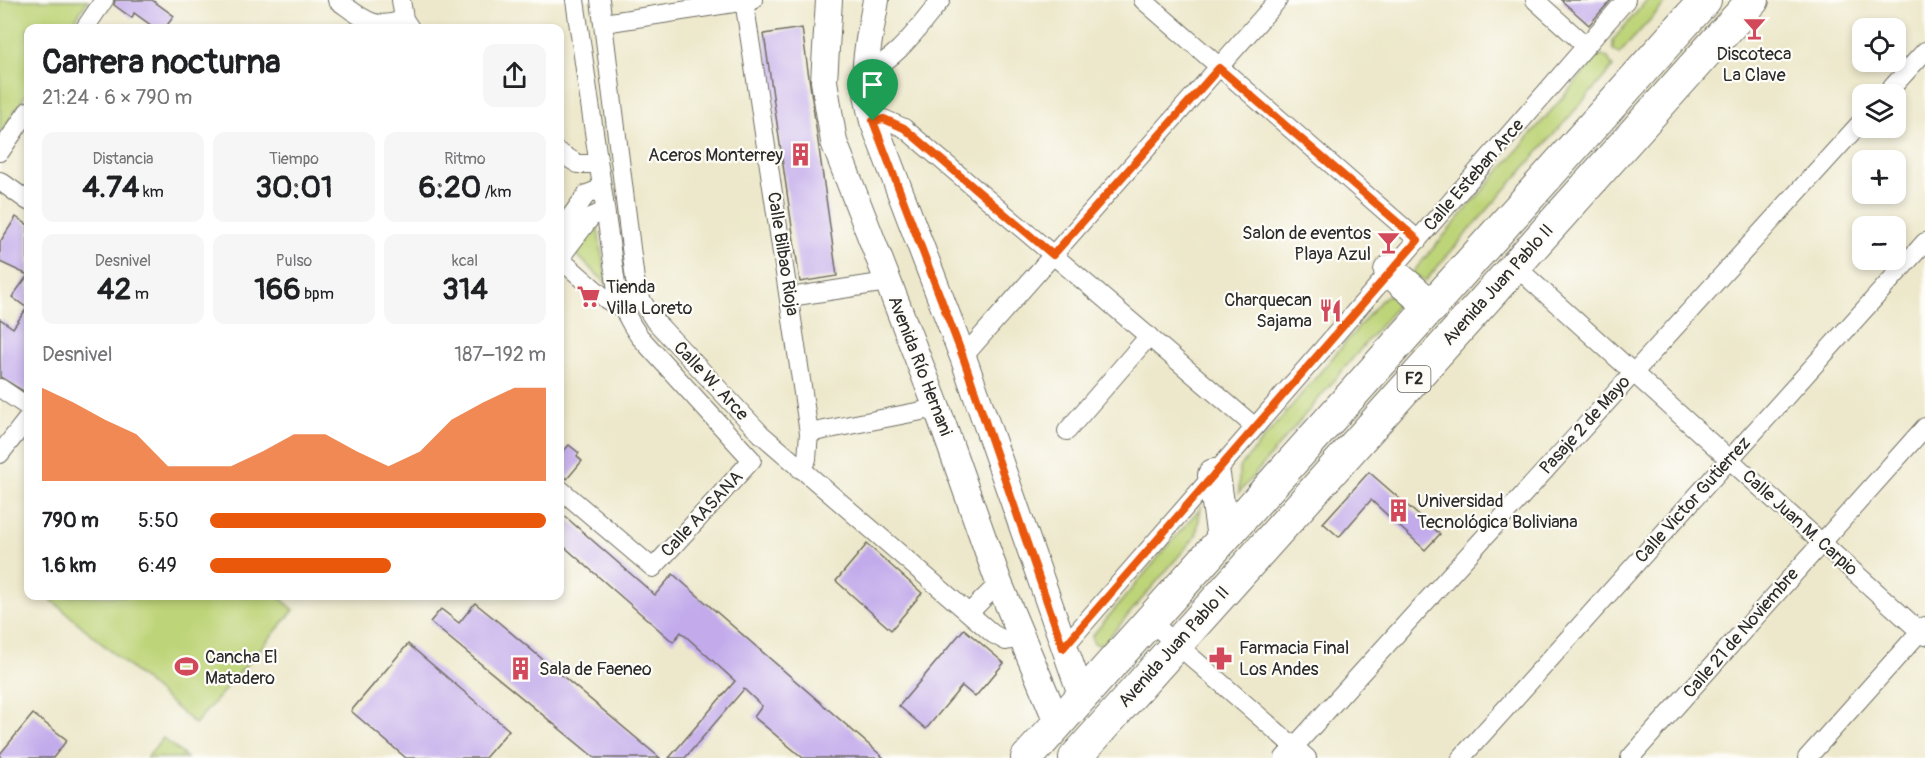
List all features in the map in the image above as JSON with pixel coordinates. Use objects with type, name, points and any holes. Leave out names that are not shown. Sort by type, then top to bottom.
[{"type":"highway","name":"Avenida Juan Pablo II","points":[[1027,758],[1705,0]]},
{"type":"highway","name":"Avenida Juan Pablo II","points":[[1074,758],[1753,0]]},
{"type":"highway","points":[[1390,271],[1431,307]]},
{"type":"highway","points":[[1214,474],[1223,538]]},
{"type":"street","points":[[88,24],[104,0]]},
{"type":"street","points":[[337,0],[367,21],[375,24]]},
{"type":"street","points":[[401,0],[407,24]]},
{"type":"street","name":"Calle W. Arce","points":[[575,0],[598,165],[621,305],[627,320],[639,336],[752,460]]},
{"type":"street","name":"Calle W. Arce","points":[[600,0],[635,280],[642,301],[662,329],[761,434],[800,469],[969,613],[1006,641],[1022,638]]},
{"type":"street","points":[[604,23],[747,0]]},
{"type":"street","name":"Calle Bilbao Rioja","points":[[747,0],[809,433],[807,459],[800,469]]},
{"type":"street","name":"Avenida Río Hernani","points":[[829,0],[825,49],[828,117],[834,142],[937,408],[999,584],[1058,724]]},
{"type":"street","points":[[876,0],[864,69],[865,92],[873,121],[963,357],[1082,697]]},
{"type":"street","points":[[864,69],[880,66],[892,57],[941,0]]},
{"type":"street","points":[[1143,0],[1418,240]]},
{"type":"street","points":[[963,357],[1278,0]]},
{"type":"street","points":[[1535,0],[1586,46]]},
{"type":"street","name":"Calle Esteban Arce","points":[[1063,648],[1626,0]]},
{"type":"street","points":[[1895,84],[1925,51]]},
{"type":"street","points":[[0,152],[24,117]]},
{"type":"street","points":[[873,121],[884,119],[904,128],[1255,427]]},
{"type":"street","name":"Pasaje 2 de Mayo","points":[[1295,754],[1633,373],[1852,132]]},
{"type":"street","points":[[564,155],[578,164],[598,165]]},
{"type":"street","points":[[0,181],[24,198]]},
{"type":"street","points":[[564,226],[587,194],[602,188]]},
{"type":"street","points":[[564,254],[591,217],[605,211]]},
{"type":"street","name":"Calle Victor Gutierrez","points":[[1461,758],[1925,242]]},
{"type":"street","points":[[564,262],[607,300],[621,305],[642,301]]},
{"type":"street","name":"Calle Juan M. Carpio","points":[[1515,266],[1923,631]]},
{"type":"street","points":[[790,297],[887,282]]},
{"type":"street","points":[[1067,431],[1149,336]]},
{"type":"street","points":[[0,388],[24,404]]},
{"type":"street","points":[[809,433],[937,408]]},
{"type":"street","points":[[0,454],[24,423]]},
{"type":"street","name":"Calle 21 de Noviembre","points":[[1630,758],[1925,427]]},
{"type":"street","name":"Calle AASANA","points":[[564,492],[653,568],[752,460]]},
{"type":"street","points":[[969,613],[999,584]]},
{"type":"street","points":[[1150,621],[1295,754]]},
{"type":"street","points":[[1807,758],[1923,631]]},
{"type":"green space","points":[[0,0],[88,0],[73,24],[24,24],[24,97],[0,134]]},
{"type":"green space","points":[[1647,0],[1668,0],[1619,54],[1613,50],[1613,40]]},
{"type":"green space","points":[[1599,55],[1608,58],[1613,67],[1425,281],[1412,273]]},
{"type":"green space","points":[[596,219],[607,284],[573,251]]},
{"type":"green space","points":[[1389,295],[1394,297],[1396,307],[1239,493],[1239,468],[1384,297]]},
{"type":"green space","points":[[1201,507],[1196,536],[1104,643],[1098,645],[1093,642],[1092,636]]},
{"type":"green space","name":"Cancha El Matadero","points":[[52,600],[283,600],[294,610],[195,724]]},
{"type":"green space","points":[[163,738],[187,758],[147,758]]},
{"type":"building","points":[[115,0],[152,0],[174,16],[168,24],[149,24],[134,13],[132,18],[114,5]]},
{"type":"building","points":[[1561,0],[1611,0],[1589,25]]},
{"type":"building","name":"Aceros Monterrey","points":[[802,28],[837,276],[800,282],[764,34]]},
{"type":"building","points":[[16,217],[24,222],[24,273],[0,262],[0,242]]},
{"type":"building","points":[[24,280],[24,306],[12,297]]},
{"type":"building","points":[[24,312],[24,392],[0,377],[0,319],[13,328]]},
{"type":"building","points":[[569,445],[579,453],[577,456],[582,461],[567,479],[564,476],[564,451]]},
{"type":"building","name":"Universidad Tecnológica Boliviana","points":[[1369,472],[1440,534],[1425,550],[1371,500],[1339,537],[1323,523]]},
{"type":"building","points":[[564,515],[655,595],[673,574],[884,758],[803,758],[754,717],[762,706],[744,689],[685,758],[669,758],[735,681],[681,632],[673,642],[564,547]]},
{"type":"building","points":[[867,544],[922,593],[891,630],[836,581]]},
{"type":"building","name":"Sala de Faeneo","points":[[475,603],[660,758],[595,758],[430,622],[441,609],[459,623]]},
{"type":"building","points":[[964,629],[1004,663],[975,697],[962,686],[926,729],[899,706]]},
{"type":"building","points":[[408,644],[509,730],[485,758],[406,758],[351,711]]},
{"type":"building","points":[[33,714],[67,740],[53,758],[0,758],[0,754]]},
{"type":"place","name":"Discoteca La Clave","points":[[1754,28]]},
{"type":"place","name":"Aceros Monterrey","points":[[801,155]]},
{"type":"place","name":"Salon de eventos Playa Azul","points":[[1389,243]]},
{"type":"place","name":"Tienda Villa Loreto","points":[[588,297]]},
{"type":"place","name":"Charquecan Sajama","points":[[1330,310]]},
{"type":"place","name":"Universidad Tecnológica Boliviana","points":[[1399,511]]},
{"type":"place","name":"Farmacia Final Los Andes","points":[[1221,658]]},
{"type":"place","name":"Cancha El Matadero","points":[[187,667]]},
{"type":"place","name":"Sala de Faeneo","points":[[521,669]]},
{"type":"route","points":[[1219,68],[1418,240],[1063,648],[963,357],[873,121],[884,119],[904,128],[1053,255],[1219,68]]}]
